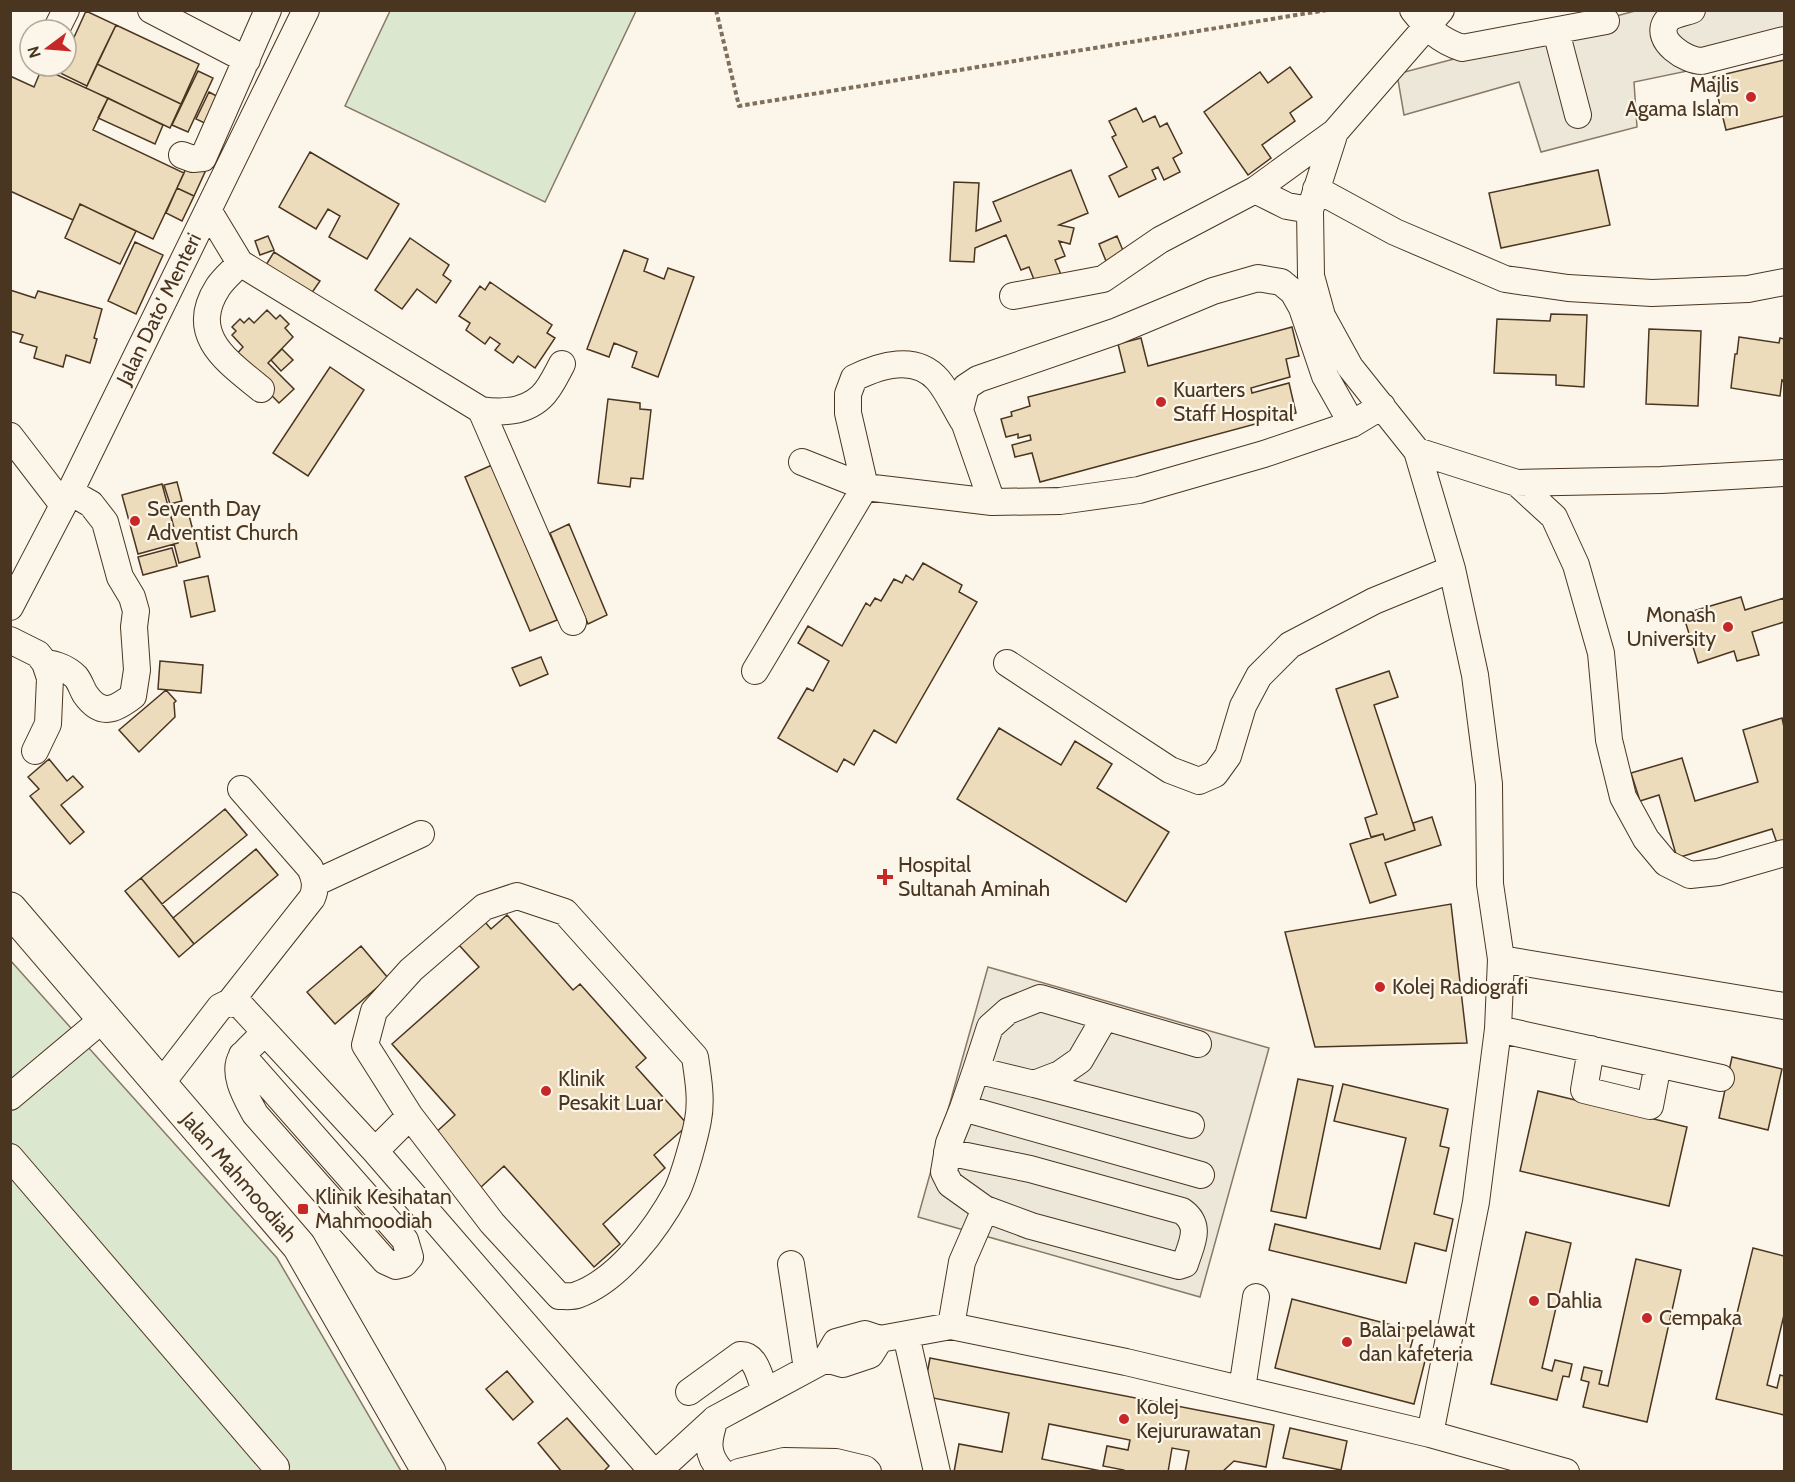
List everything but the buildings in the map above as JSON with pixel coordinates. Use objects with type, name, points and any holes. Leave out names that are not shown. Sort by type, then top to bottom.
[{"type":"main road","name":"Jalan Mahmoodiah","points":[[10,909],[299,1246],[429,1472]]},
{"type":"street","points":[[151,10],[247,60]]},
{"type":"street","points":[[183,155],[193,159],[203,158],[268,10]]},
{"type":"street","name":"Jalan Dato' Menteri","points":[[10,607],[306,10]]},
{"type":"street","points":[[1692,10],[1676,15],[1667,21],[1663,31],[1666,41],[1680,53],[1695,61],[1785,40]]},
{"type":"street","points":[[1013,296],[1103,279],[1160,240],[1256,190],[1335,132],[1427,16],[1445,42],[1462,48],[1606,21]]},
{"type":"street","points":[[1556,31],[1578,115]]},
{"type":"street","points":[[1335,132],[1313,200],[1311,276],[1322,316],[1350,367],[1417,451],[1452,569],[1475,675],[1489,784],[1490,884],[1502,959],[1498,1029],[1476,1202],[1430,1434]]},
{"type":"street","points":[[1256,190],[1287,206],[1313,200],[1505,279],[1568,288],[1652,293],[1748,288],[1785,282]]},
{"type":"street","points":[[208,210],[240,263],[481,410],[501,413],[522,408],[540,397],[562,364]]},
{"type":"street","points":[[240,263],[218,287],[209,305],[206,320],[214,347],[261,389]]},
{"type":"street","points":[[992,502],[960,410],[966,387],[978,380],[1117,331],[1213,291],[1258,278],[1281,282],[1293,292],[1302,308],[1325,376],[1352,424]]},
{"type":"street","points":[[755,671],[865,487],[848,413],[848,394],[854,378],[881,366],[903,363],[922,368],[936,378],[966,426]]},
{"type":"street","points":[[802,462],[865,487],[992,502],[1060,501],[1139,490],[1264,454],[1352,424],[1382,406]]},
{"type":"street","points":[[481,410],[573,622]]},
{"type":"street","points":[[10,436],[66,498],[91,504],[105,522],[120,577],[132,597],[136,611],[134,696],[121,706],[108,710],[97,707],[86,695],[76,677],[57,665],[45,663]]},
{"type":"street","points":[[1417,451],[1517,483],[1661,480],[1785,473]]},
{"type":"street","points":[[1517,483],[1554,517],[1576,565],[1601,653],[1609,740],[1623,797],[1646,839],[1666,863],[1690,875],[1718,872],[1785,854]]},
{"type":"street","points":[[1007,663],[1170,770],[1198,781],[1215,774],[1227,756],[1244,706],[1259,676],[1290,645],[1374,601],[1452,569]]},
{"type":"street","points":[[10,640],[38,654],[45,663],[50,678],[48,724],[35,751]]},
{"type":"street","points":[[160,1085],[220,1007],[230,1002],[312,898],[315,883],[310,868],[241,789]]},
{"type":"street","points":[[315,883],[421,834]]},
{"type":"street","points":[[517,896],[565,912],[694,1057],[699,1085],[699,1119],[678,1189],[655,1228],[628,1259],[610,1276],[576,1295],[559,1296],[492,1223],[410,1116],[365,1045],[374,1011],[411,970],[484,907],[517,896]]},
{"type":"street","points":[[1502,959],[1785,1006]]},
{"type":"street","points":[[948,1152],[1030,1169],[1182,1211],[1193,1222],[1194,1229],[1185,1264],[1179,1266],[1031,1226],[985,1209],[950,1184],[944,1172],[948,1152],[952,1133],[963,1108],[990,1027],[1008,1011],[1040,998],[1198,1044]]},
{"type":"street","points":[[230,1002],[241,1006],[375,1151],[655,1472],[715,1419],[817,1364],[843,1364],[870,1355],[880,1339],[951,1326],[1126,1362],[1430,1434],[1500,1463],[1566,1472]]},
{"type":"street","points":[[1034,1084],[1060,1074],[1080,1060],[1106,1017]]},
{"type":"street","points":[[10,1097],[103,1018]]},
{"type":"street","points":[[1498,1029],[1721,1078]]},
{"type":"street","points":[[242,1055],[405,1240],[410,1257],[404,1263],[396,1266],[385,1261],[255,1114],[243,1092],[238,1067],[242,1055],[265,1032]]},
{"type":"street","points":[[1591,1049],[1584,1090],[1650,1106],[1658,1064]]},
{"type":"street","points":[[976,1070],[1191,1125]]},
{"type":"street","points":[[963,1108],[1201,1175]]},
{"type":"street","points":[[375,1151],[410,1116]]},
{"type":"street","points":[[10,1157],[276,1470]]},
{"type":"street","points":[[951,1326],[962,1262],[985,1209]]},
{"type":"street","points":[[460,1249],[492,1223]]},
{"type":"street","points":[[791,1264],[817,1364]]},
{"type":"street","points":[[1242,1389],[1256,1297]]},
{"type":"street","points":[[906,1335],[937,1472]]},
{"type":"street","points":[[689,1392],[740,1355],[746,1355],[752,1360],[765,1390]]},
{"type":"street","points":[[715,1419],[708,1442],[714,1464],[722,1472]]},
{"type":"street","points":[[739,1472],[784,1461],[836,1462],[865,1469],[868,1472]]},
{"type":"path","points":[[716,10],[739,106],[1327,10]]},
{"type":"green space","points":[[390,11],[636,11],[545,202],[345,106]]},
{"type":"green space","points":[[10,960],[277,1258],[401,1471],[11,1471]]},
{"type":"shaded area","points":[[1635,11],[1784,11],[1784,51],[1634,82],[1637,127],[1541,152],[1519,82],[1404,115],[1397,74]]},
{"type":"shaded area","points":[[988,967],[1269,1048],[1200,1297],[918,1217]]},
{"type":"place","name":"Majlis Agama Islam","points":[[1751,97]]},
{"type":"place","name":"Kuarters Staff Hospital","points":[[1161,402]]},
{"type":"place","name":"Seventh Day Adventist Church","points":[[135,521]]},
{"type":"place","name":"Monash University","points":[[1728,627]]},
{"type":"place","name":"Hospital Sultanah Aminah","points":[[885,877]]},
{"type":"place","name":"Kolej Radiografi","points":[[1380,987]]},
{"type":"place","name":"Klinik Pesakit Luar","points":[[546,1091]]},
{"type":"place","name":"Klinik Kesihatan Mahmoodiah","points":[[303,1209]]},
{"type":"place","name":"Dahlia","points":[[1534,1301]]},
{"type":"place","name":"Cempaka","points":[[1647,1318]]},
{"type":"place","name":"Balai pelawat dan kafeteria","points":[[1347,1342]]},
{"type":"place","name":"Kolej Kejururawatan","points":[[1124,1419]]}]
